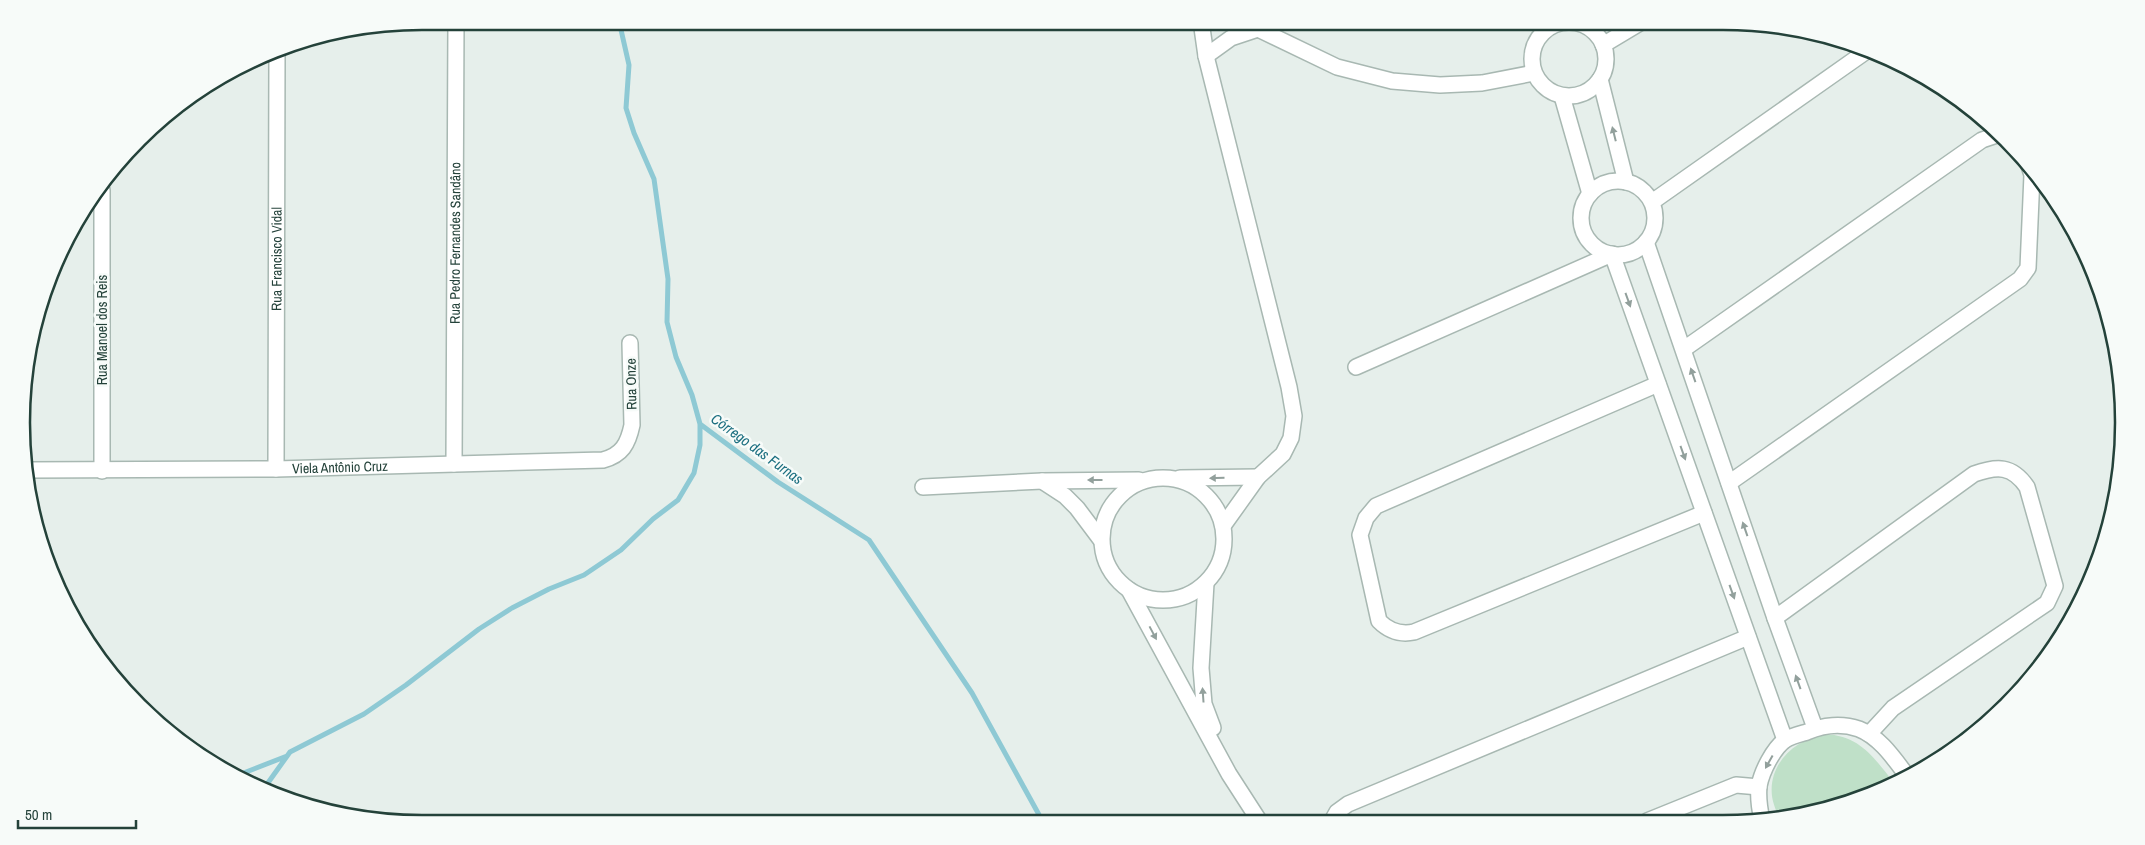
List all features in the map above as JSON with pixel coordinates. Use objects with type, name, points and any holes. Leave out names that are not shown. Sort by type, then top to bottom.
[{"type":"street","name":"Rua Pedro Fernandes Sandâno","points":[[454,464],[456,30]]},
{"type":"street","points":[[1202,30],[1206,56],[1289,386],[1294,416],[1291,438],[1283,454],[1258,477],[1224,526]]},
{"type":"street","points":[[1206,56],[1245,30]]},
{"type":"street","points":[[1263,30],[1337,67],[1392,81],[1440,85],[1482,84],[1534,74]]},
{"type":"street","points":[[1539,30],[1532,53],[1534,74],[1542,85],[1552,92],[1562,96],[1573,96],[1593,88],[1605,69],[1606,57],[1603,45],[1590,30]]},
{"type":"street","points":[[1603,45],[1628,30]]},
{"type":"street","points":[[1652,202],[1860,55]]},
{"type":"street","name":"Rua Francisco Vidal","points":[[276,468],[277,58]]},
{"type":"street","points":[[1600,79],[1626,182]]},
{"type":"street","points":[[1562,96],[1590,194]]},
{"type":"street","points":[[1684,348],[1982,140],[1991,137]]},
{"type":"street","points":[[1616,181],[1637,186],[1645,192],[1652,202],[1655,212],[1655,223],[1652,233],[1646,242],[1631,253],[1612,254],[1601,251],[1585,236],[1581,214],[1584,203],[1590,194],[1606,183],[1616,181]]},
{"type":"street","points":[[1729,483],[2020,279],[2028,268],[2032,181]]},
{"type":"street","name":"Rua Manoel dos Reis","points":[[102,196],[102,471]]},
{"type":"street","points":[[1646,242],[1684,348],[1775,618],[1815,728]]},
{"type":"street","points":[[1356,367],[1612,254]]},
{"type":"street","points":[[1612,254],[1785,740]]},
{"type":"street","name":"Rua Onze","points":[[630,343],[632,425]]},
{"type":"street","points":[[1658,384],[1376,506],[1366,518],[1360,534],[1379,621],[1397,633],[1414,632],[1704,513]]},
{"type":"street","name":"Viela Antônio Cruz","points":[[33,470],[102,471],[276,468],[603,460],[612,458],[624,450],[632,425]]},
{"type":"street","points":[[1775,618],[1974,474],[1989,469],[2004,469],[2019,474],[2027,487],[2055,586],[2047,602],[1893,708],[1869,734]]},
{"type":"street","points":[[923,487],[1042,481],[1258,477]]},
{"type":"street","points":[[1129,590],[1148,598],[1169,600],[1189,594],[1206,583],[1218,566],[1224,546],[1224,526],[1216,507],[1202,491],[1176,478]]},
{"type":"street","points":[[1144,480],[1126,489],[1113,503],[1104,521],[1101,540],[1105,560],[1115,577],[1129,590],[1229,774],[1255,815]]},
{"type":"street","points":[[1042,481],[1066,496],[1101,540]]},
{"type":"street","points":[[1206,583],[1201,668],[1204,704],[1229,774]]},
{"type":"street","points":[[1335,815],[1348,804],[1748,637]]},
{"type":"street","points":[[1761,813],[1759,787],[1763,773],[1772,756],[1785,740],[1815,728],[1839,725],[1859,729],[1869,734],[1892,755],[1903,771]]},
{"type":"street","points":[[1663,815],[1736,785],[1759,787]]},
{"type":"green space","points":[[1825,734],[1848,739],[1866,750],[1890,778],[1824,802],[1777,811],[1772,796],[1772,784],[1779,763],[1794,747]]},
{"type":"waterway","points":[[268,783],[290,752],[364,714],[406,685],[479,629],[512,608],[549,589],[584,575],[621,550],[653,519],[678,500],[694,473],[700,445],[700,424],[692,395],[676,357],[667,322],[668,279],[654,179],[634,133],[626,108],[629,65],[621,30]]},
{"type":"waterway","name":"Córrego das Furnas","points":[[700,424],[778,482],[869,540],[972,693],[1039,815]]},
{"type":"waterway","points":[[245,773],[287,756]]}]
